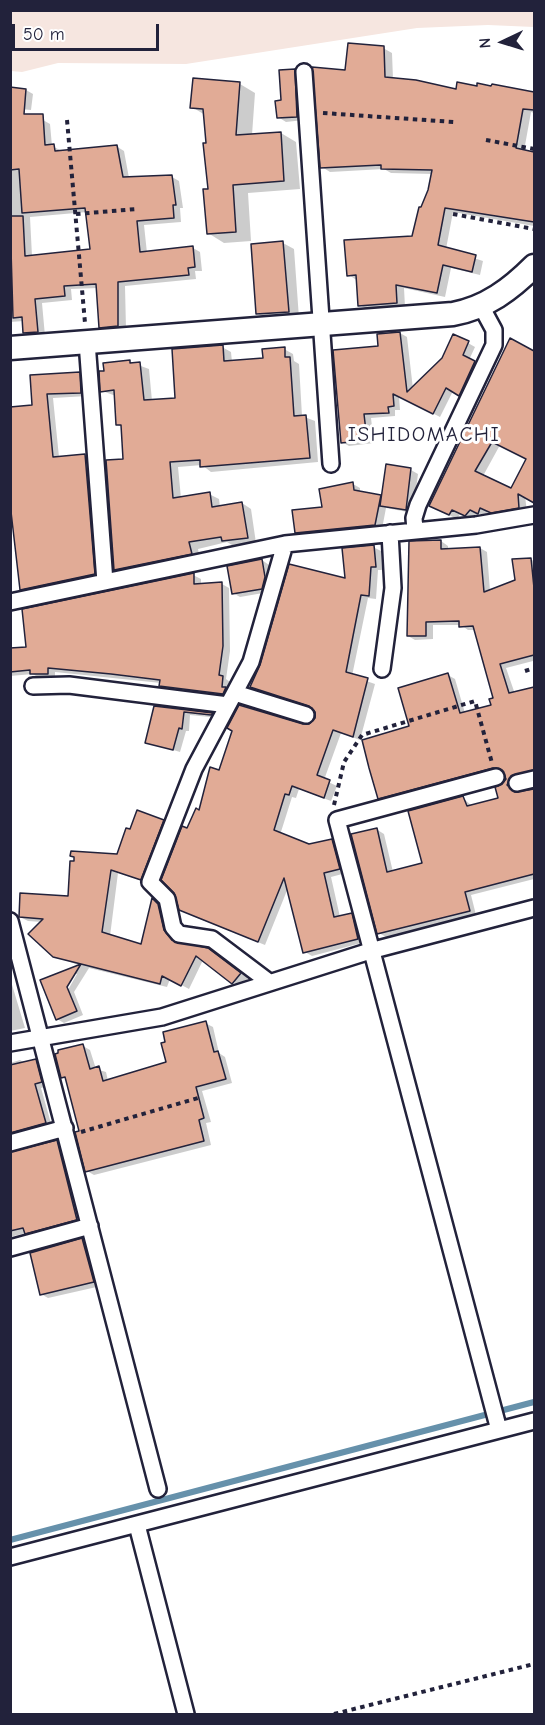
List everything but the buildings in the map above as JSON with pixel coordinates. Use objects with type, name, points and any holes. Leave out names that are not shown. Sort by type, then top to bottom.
[{"type":"street","points":[[304,72],[331,464]]},
{"type":"street","points":[[10,348],[453,314],[481,306],[513,286],[534,266]]},
{"type":"street","points":[[415,530],[414,518],[418,505],[494,345],[494,330],[481,306]]},
{"type":"street","points":[[87,342],[105,582]]},
{"type":"street","points":[[10,602],[285,544],[476,525],[534,515]]},
{"type":"street","points":[[382,669],[393,588],[390,533]]},
{"type":"street","points":[[270,982],[212,939],[178,934],[173,927],[167,899],[150,882],[194,769],[251,662],[285,544]]},
{"type":"street","points":[[33,686],[69,685],[231,699],[306,715]]},
{"type":"street","points":[[496,777],[337,820],[497,1425]]},
{"type":"street","points":[[517,783],[534,778]]},
{"type":"street","points":[[10,1043],[162,1017],[370,951],[534,908]]},
{"type":"street","points":[[10,921],[43,1038],[158,1489]]},
{"type":"street","points":[[10,1143],[66,1132]]},
{"type":"street","points":[[10,1248],[90,1226]]},
{"type":"street","points":[[10,1557],[137,1525],[497,1425],[534,1421]]},
{"type":"street","points":[[137,1525],[186,1714]]},
{"type":"path","points":[[307,111],[454,122]]},
{"type":"path","points":[[68,120],[87,342]]},
{"type":"path","points":[[486,140],[534,149]]},
{"type":"path","points":[[76,214],[137,209]]},
{"type":"path","points":[[453,214],[534,229]]},
{"type":"path","points":[[525,671],[534,668]]},
{"type":"path","points":[[337,820],[333,800],[344,762],[362,735],[475,701],[496,777]]},
{"type":"path","points":[[66,1132],[198,1098]]},
{"type":"path","points":[[334,1714],[534,1664]]},
{"type":"shaded area","points":[[11,10],[534,10],[534,27],[488,25],[417,28],[186,64],[58,63],[22,72],[11,71]]},
{"type":"waterway","points":[[10,1540],[534,1402]]},
{"type":"district","name":"ISHIDOMACHI","points":[[424,435]]}]
